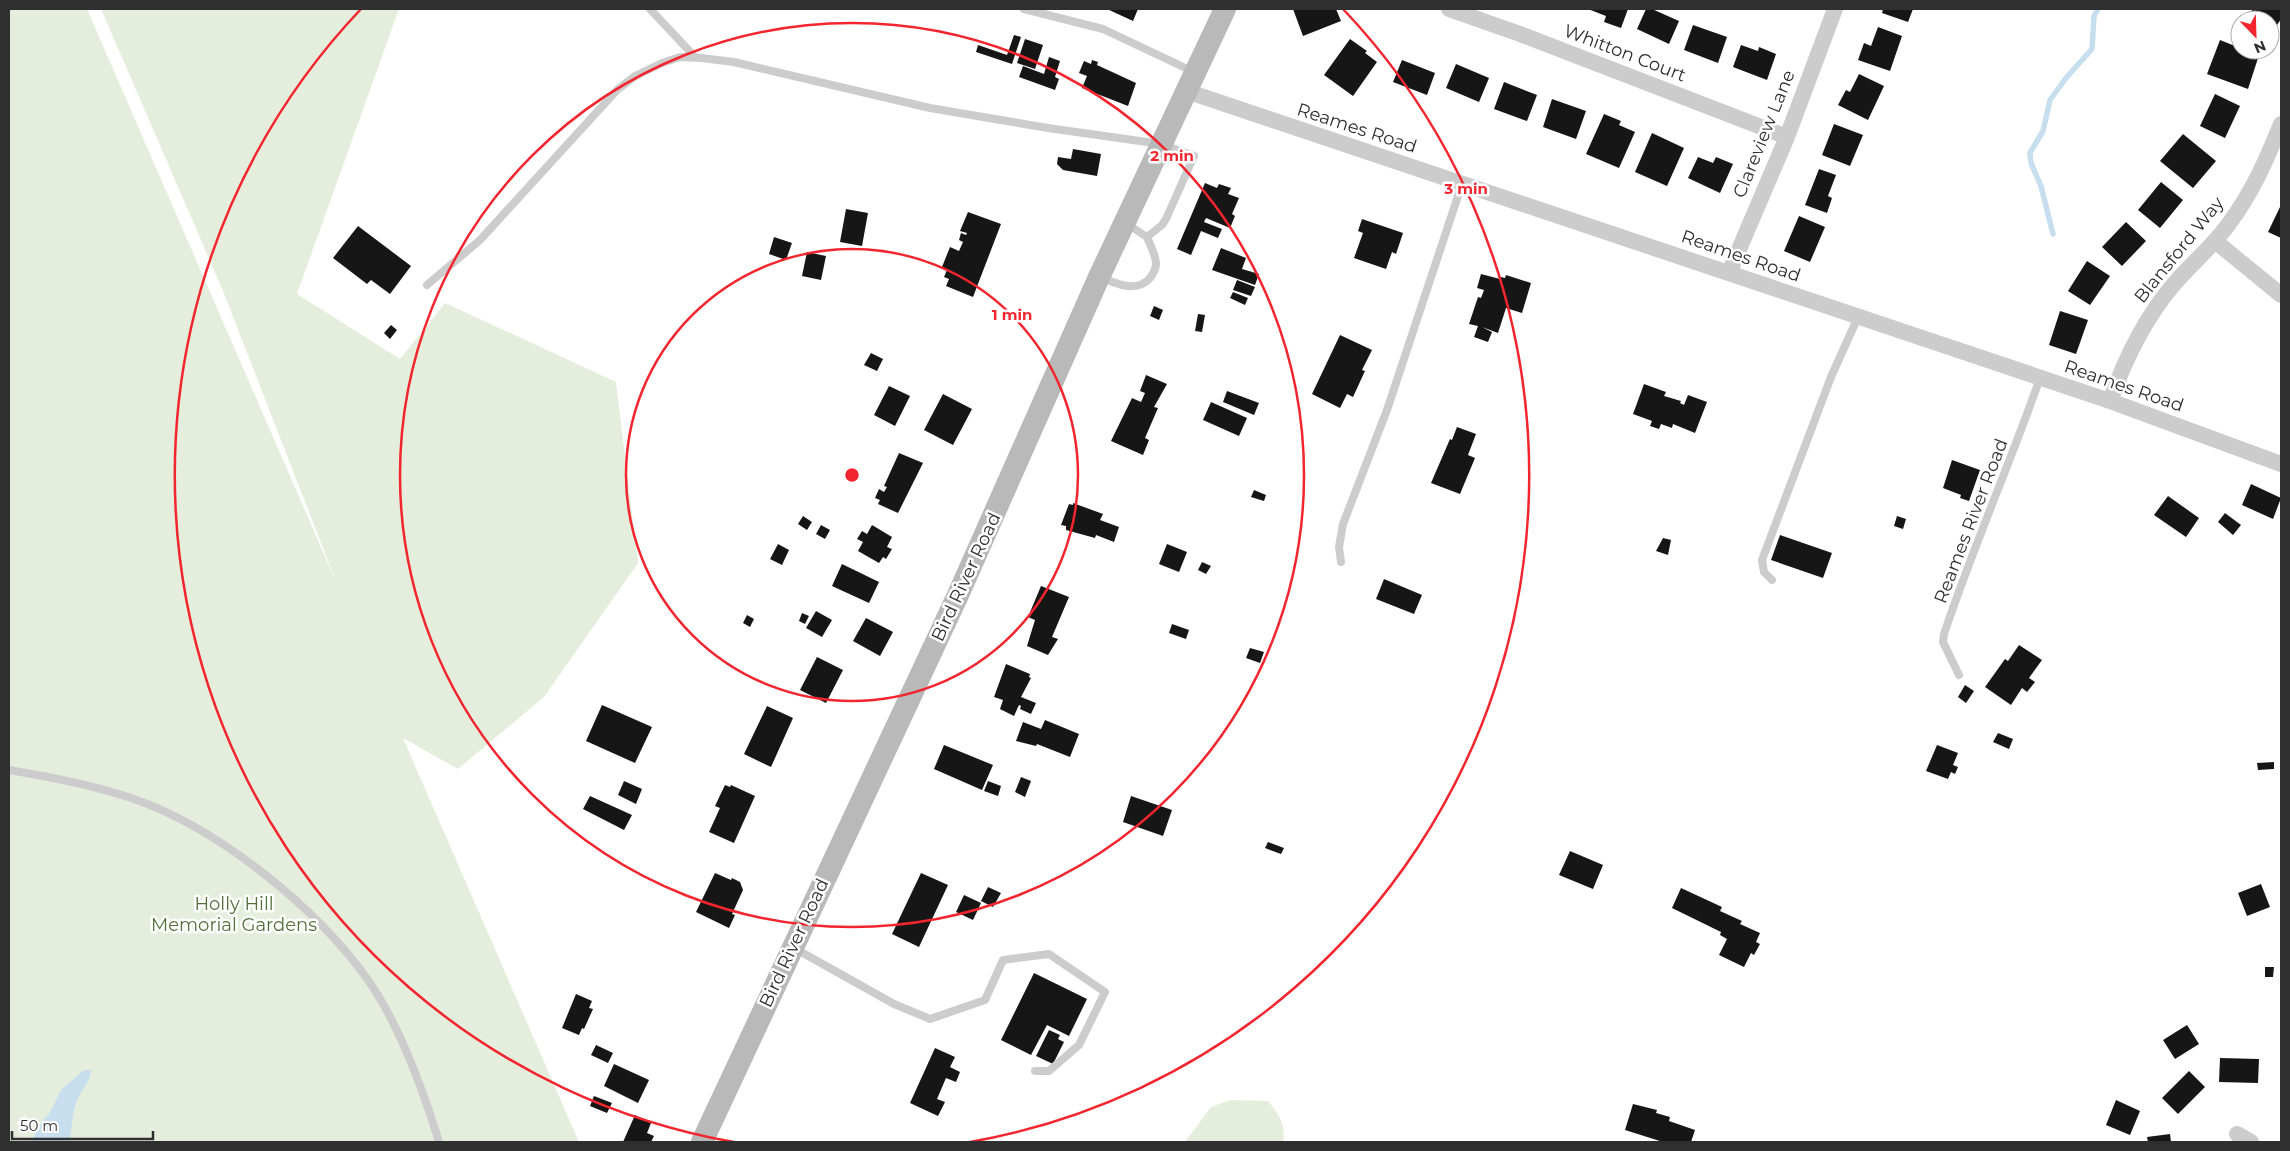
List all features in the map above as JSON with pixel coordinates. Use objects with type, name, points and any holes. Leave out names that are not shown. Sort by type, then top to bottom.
[{"type":"street","name":"Bird River Road","points":[[702,1142],[958,595],[1124,222],[1225,9]]},
{"type":"street","name":"Whitton Court","points":[[1449,9],[1520,34],[1786,137]]},
{"type":"street","name":"Clareview Lane","points":[[1729,273],[1786,137],[1835,9]]},
{"type":"street","name":"Reames Road","points":[[1190,82],[1462,184],[2110,401],[2281,464]]},
{"type":"street","name":"Blansford Way","points":[[2110,401],[2120,372],[2155,307],[2215,241],[2255,185],[2281,124]]},
{"type":"street","points":[[2215,241],[2281,295]]},
{"type":"lane","points":[[650,9],[695,57]]},
{"type":"lane","points":[[1024,9],[1103,30],[1190,82]]},
{"type":"lane","points":[[427,285],[480,240],[617,90],[635,76],[680,57],[734,62],[930,108],[1048,128],[1161,144],[1194,156],[1166,219],[1162,225],[1147,237]]},
{"type":"lane","points":[[1341,562],[1339,547],[1343,524],[1387,410],[1462,184]]},
{"type":"lane","points":[[1099,277],[1128,286],[1139,286],[1154,273],[1156,264],[1147,237],[1124,222]]},
{"type":"lane","points":[[1772,580],[1764,572],[1762,560],[1831,377],[1858,317]]},
{"type":"lane","name":"Reames River Road","points":[[1958,675],[1943,642],[1944,634],[2040,378]]},
{"type":"lane","points":[[9,770],[89,786],[134,799],[175,816],[205,833],[270,879],[316,921],[349,956],[369,981],[400,1038],[439,1142]]},
{"type":"lane","points":[[792,947],[894,1004],[930,1019],[985,1000],[1003,960],[1049,954],[1105,992],[1079,1045],[1049,1071],[1035,1071]]},
{"type":"green space","name":"Holly Hill Memorial Gardens","points":[[9,9],[87,9],[337,584],[223,291],[101,9],[399,9],[297,294],[400,359],[445,303],[616,382],[638,563],[544,697],[458,769],[403,738],[579,1142],[9,1142]]},
{"type":"green space","points":[[1230,1100],[1268,1101],[1281,1120],[1284,1136],[1283,1142],[1185,1142],[1211,1107]]},
{"type":"water","points":[[84,1070],[91,1070],[91,1074],[76,1103],[69,1142],[28,1142],[33,1139],[62,1089]]},
{"type":"building","points":[[1107,9],[1138,9],[1133,21]]},
{"type":"building","points":[[1293,9],[1336,9],[1341,21],[1303,36]]},
{"type":"building","points":[[1588,9],[1628,9],[1621,28],[1604,22],[1606,16]]},
{"type":"building","points":[[1646,9],[1652,9],[1679,21],[1669,44],[1637,29]]},
{"type":"building","points":[[1883,9],[1913,9],[1908,22],[1882,13]]},
{"type":"building","points":[[2281,9],[2281,19],[2280,21],[2280,10],[2252,10]]},
{"type":"building","points":[[1693,25],[1727,37],[1718,63],[1684,50]]},
{"type":"building","points":[[1878,27],[1902,36],[1890,71],[1858,60],[1864,43],[1871,46]]},
{"type":"building","points":[[1014,35],[1021,37],[1012,64],[976,52],[978,45],[1007,55]]},
{"type":"building","points":[[1025,39],[1043,45],[1035,69],[1017,63]]},
{"type":"building","points":[[1350,39],[1367,51],[1365,53],[1377,62],[1353,96],[1324,75]]},
{"type":"building","points":[[2220,40],[2230,44],[2230,60],[2257,60],[2248,89],[2207,74]]},
{"type":"building","points":[[1741,45],[1758,51],[1759,47],[1776,54],[1767,80],[1733,67]]},
{"type":"building","points":[[1049,57],[1060,61],[1055,77],[1059,79],[1055,90],[1019,77],[1023,66],[1044,74]]},
{"type":"building","points":[[1092,60],[1098,62],[1097,65],[1136,83],[1128,106],[1082,88],[1087,76],[1079,73],[1084,61],[1091,64]]},
{"type":"building","points":[[1402,60],[1435,73],[1427,95],[1393,82]]},
{"type":"building","points":[[1456,64],[1489,78],[1479,102],[1446,88]]},
{"type":"building","points":[[1859,74],[1884,86],[1868,120],[1838,105],[1846,90],[1850,92]]},
{"type":"building","points":[[1504,82],[1537,95],[1527,121],[1494,109]]},
{"type":"building","points":[[2215,94],[2240,106],[2225,138],[2200,126]]},
{"type":"building","points":[[1552,99],[1586,111],[1576,139],[1543,127]]},
{"type":"building","points":[[1604,114],[1621,121],[1619,125],[1635,132],[1619,168],[1586,154]]},
{"type":"building","points":[[1834,124],[1863,135],[1850,166],[1822,155]]},
{"type":"building","points":[[1652,133],[1684,148],[1667,186],[1635,172]]},
{"type":"building","points":[[2183,134],[2216,161],[2193,188],[2160,161]]},
{"type":"building","points":[[1073,149],[1101,154],[1097,176],[1063,170],[1057,164],[1058,157],[1071,159]]},
{"type":"building","points":[[1698,157],[1713,163],[1716,157],[1733,164],[1720,193],[1688,178]]},
{"type":"building","points":[[1819,169],[1836,175],[1828,196],[1832,198],[1827,213],[1805,205]]},
{"type":"building","points":[[2161,182],[2183,200],[2160,228],[2138,210]]},
{"type":"building","points":[[1205,183],[1217,188],[1219,184],[1231,188],[1228,194],[1239,198],[1232,214],[1235,216],[1230,228],[1206,218],[1204,222],[1222,229],[1218,238],[1201,231],[1191,255],[1177,249]]},
{"type":"building","points":[[2281,208],[2281,238],[2268,232]]},
{"type":"building","points":[[846,209],[868,213],[862,246],[840,242]]},
{"type":"building","points":[[968,212],[1001,224],[973,297],[946,286],[949,279],[944,277],[947,270],[942,267],[950,247],[959,251],[963,242],[959,240],[961,233],[966,235],[967,233],[960,231]]},
{"type":"building","points":[[1799,216],[1825,227],[1810,262],[1784,251]]},
{"type":"building","points":[[1362,219],[1403,233],[1396,254],[1392,252],[1386,269],[1354,258],[1363,233],[1358,231]]},
{"type":"building","points":[[2126,222],[2146,241],[2122,266],[2102,247]]},
{"type":"building","points":[[358,226],[411,266],[390,294],[371,280],[367,284],[333,258]]},
{"type":"building","points":[[774,237],[792,243],[786,260],[769,254]]},
{"type":"building","points":[[1221,248],[1246,258],[1242,269],[1259,274],[1255,285],[1212,270]]},
{"type":"building","points":[[807,252],[826,256],[821,280],[802,276]]},
{"type":"building","points":[[2087,261],[2110,276],[2090,305],[2068,291]]},
{"type":"building","points":[[1481,274],[1500,279],[1501,277],[1505,278],[1506,275],[1531,283],[1522,313],[1506,308],[1498,333],[1482,327],[1492,332],[1488,342],[1474,337],[1478,326],[1469,324],[1478,297],[1481,298],[1484,290],[1477,288]]},
{"type":"building","points":[[1237,280],[1255,287],[1251,296],[1233,290]]},
{"type":"building","points":[[1233,292],[1248,298],[1245,305],[1230,298]]},
{"type":"building","points":[[1154,306],[1163,310],[1159,320],[1150,316]]},
{"type":"building","points":[[2060,311],[2088,320],[2076,354],[2049,345]]},
{"type":"building","points":[[1198,314],[1205,315],[1202,332],[1195,331]]},
{"type":"building","points":[[391,325],[397,330],[390,339],[384,333]]},
{"type":"building","points":[[1340,335],[1372,350],[1362,370],[1365,371],[1353,397],[1347,394],[1340,408],[1312,394]]},
{"type":"building","points":[[871,353],[883,359],[877,371],[864,365]]},
{"type":"building","points":[[1146,375],[1167,384],[1154,407],[1158,408],[1145,438],[1149,440],[1143,455],[1111,441],[1132,398],[1141,402],[1145,393],[1140,391]]},
{"type":"building","points":[[1644,384],[1666,392],[1664,396],[1681,401],[1680,403],[1684,405],[1688,395],[1707,402],[1695,433],[1673,424],[1672,428],[1661,424],[1659,429],[1650,426],[1652,421],[1633,414]]},
{"type":"building","points":[[889,386],[910,396],[895,426],[874,415]]},
{"type":"building","points":[[1227,391],[1259,403],[1254,415],[1223,402]]},
{"type":"building","points":[[943,394],[972,409],[953,445],[924,430]]},
{"type":"building","points":[[1211,402],[1247,418],[1239,436],[1203,420]]},
{"type":"building","points":[[1457,427],[1476,434],[1468,455],[1475,458],[1460,494],[1431,483]]},
{"type":"building","points":[[899,453],[923,463],[898,513],[878,504],[880,500],[875,498],[879,489],[884,492],[887,487],[884,486]]},
{"type":"building","points":[[1952,460],[1980,470],[1969,501],[1960,498],[1961,495],[1943,488]]},
{"type":"building","points":[[2251,484],[2281,498],[2273,519],[2242,505]]},
{"type":"building","points":[[1254,490],[1266,495],[1264,501],[1251,497]]},
{"type":"building","points":[[2168,496],[2199,518],[2186,537],[2154,515]]},
{"type":"building","points":[[1073,503],[1103,514],[1100,520],[1119,527],[1114,542],[1096,535],[1095,538],[1066,530],[1066,526],[1061,525],[1069,504],[1073,505]]},
{"type":"building","points":[[2225,513],[2241,525],[2233,535],[2218,522]]},
{"type":"building","points":[[803,516],[812,522],[807,530],[798,524]]},
{"type":"building","points":[[1897,516],[1906,519],[1903,529],[1894,526]]},
{"type":"building","points":[[821,525],[830,530],[825,539],[816,534]]},
{"type":"building","points":[[872,525],[892,537],[887,547],[892,549],[886,559],[883,557],[879,563],[858,551],[863,542],[857,539],[862,531],[867,534]]},
{"type":"building","points":[[1780,535],[1832,553],[1823,578],[1771,560]]},
{"type":"building","points":[[1663,538],[1671,540],[1668,555],[1656,551]]},
{"type":"building","points":[[778,544],[789,550],[782,565],[770,559]]},
{"type":"building","points":[[1167,544],[1187,552],[1179,572],[1159,564]]},
{"type":"building","points":[[1202,562],[1211,566],[1206,574],[1198,570]]},
{"type":"building","points":[[842,564],[879,582],[869,603],[832,586]]},
{"type":"building","points":[[1384,579],[1422,595],[1414,614],[1376,599]]},
{"type":"building","points":[[1041,586],[1069,597],[1052,637],[1058,639],[1048,655],[1027,646],[1035,620],[1028,617]]},
{"type":"building","points":[[816,611],[832,620],[822,637],[806,628]]},
{"type":"building","points":[[802,613],[809,616],[805,624],[799,621]]},
{"type":"building","points":[[747,615],[754,619],[750,627],[743,623]]},
{"type":"building","points":[[866,618],[893,632],[880,656],[853,641]]},
{"type":"building","points":[[1172,624],[1189,630],[1186,639],[1169,633]]},
{"type":"building","points":[[2019,645],[2042,660],[2029,678],[2035,682],[2027,692],[2022,688],[2011,705],[1985,687],[2005,659],[2008,661]]},
{"type":"building","points":[[1250,648],[1264,652],[1260,663],[1246,658]]},
{"type":"building","points":[[817,657],[843,670],[826,703],[800,690]]},
{"type":"building","points":[[1006,664],[1030,674],[1029,677],[1031,678],[1021,697],[1036,703],[1031,714],[1020,709],[1021,706],[1019,705],[1014,716],[1000,709],[1003,700],[994,697]]},
{"type":"building","points":[[1965,685],[1974,691],[1966,703],[1958,697]]},
{"type":"building","points":[[602,705],[652,727],[635,763],[586,741]]},
{"type":"building","points":[[767,706],[793,718],[771,767],[744,754]]},
{"type":"building","points":[[1045,720],[1079,734],[1070,757],[1037,744],[1036,746],[1016,741],[1023,722],[1041,729]]},
{"type":"building","points":[[1998,733],[2013,739],[2009,749],[1993,742]]},
{"type":"building","points":[[944,745],[993,765],[982,790],[934,769]]},
{"type":"building","points":[[1937,745],[1958,753],[1953,765],[1958,767],[1955,774],[1951,772],[1948,779],[1926,771]]},
{"type":"building","points":[[2274,762],[2274,769],[2258,770],[2257,763]]},
{"type":"building","points":[[1021,777],[1031,781],[1025,797],[1015,792]]},
{"type":"building","points":[[624,781],[642,789],[636,804],[618,795]]},
{"type":"building","points":[[988,781],[1001,786],[998,796],[984,791]]},
{"type":"building","points":[[725,785],[730,787],[731,785],[755,796],[734,843],[709,832],[720,808],[715,806]]},
{"type":"building","points":[[590,796],[632,815],[624,830],[583,809]]},
{"type":"building","points":[[1131,796],[1172,810],[1163,836],[1123,822]]},
{"type":"building","points":[[1268,842],[1284,848],[1281,854],[1265,848]]},
{"type":"building","points":[[1570,851],[1603,865],[1593,889],[1559,875]]},
{"type":"building","points":[[715,873],[740,882],[743,890],[732,914],[735,915],[729,928],[696,912]]},
{"type":"building","points":[[921,873],[948,885],[919,947],[892,934]]},
{"type":"building","points":[[2261,884],[2270,907],[2247,916],[2238,893]]},
{"type":"building","points":[[988,887],[1001,893],[993,907],[981,901]]},
{"type":"building","points":[[1681,888],[1722,907],[1720,911],[1742,921],[1740,924],[1760,933],[1756,942],[1760,944],[1754,955],[1751,953],[1744,967],[1719,955],[1727,939],[1720,935],[1721,932],[1672,908]]},
{"type":"building","points":[[964,895],[981,903],[973,920],[956,912]]},
{"type":"building","points":[[2265,967],[2274,967],[2273,977],[2265,977]]},
{"type":"building","points":[[1034,973],[1087,999],[1069,1036],[1047,1025],[1031,1055],[1001,1040]]},
{"type":"building","points":[[576,994],[592,1001],[589,1008],[593,1009],[584,1029],[582,1028],[579,1035],[562,1028]]},
{"type":"building","points":[[2187,1025],[2199,1044],[2175,1059],[2163,1040]]},
{"type":"building","points":[[1049,1030],[1060,1035],[1058,1039],[1064,1042],[1053,1064],[1036,1056]]},
{"type":"building","points":[[596,1045],[613,1053],[608,1063],[591,1055]]},
{"type":"building","points":[[935,1048],[955,1057],[950,1067],[960,1072],[956,1082],[946,1078],[937,1099],[945,1102],[938,1116],[910,1103]]},
{"type":"building","points":[[2220,1058],[2259,1059],[2258,1083],[2219,1082]]},
{"type":"building","points":[[614,1064],[649,1080],[638,1103],[604,1086]]},
{"type":"building","points":[[2189,1071],[2205,1087],[2178,1114],[2162,1098]]},
{"type":"building","points":[[594,1096],[612,1103],[607,1113],[590,1106]]},
{"type":"building","points":[[2116,1100],[2140,1111],[2130,1135],[2106,1125]]},
{"type":"building","points":[[1633,1104],[1657,1110],[1656,1113],[1670,1117],[1669,1121],[1695,1130],[1691,1142],[1663,1142],[1625,1130]]},
{"type":"building","points":[[635,1115],[651,1123],[647,1133],[654,1136],[651,1142],[623,1142]]},
{"type":"building","points":[[2170,1134],[2171,1142],[2148,1142],[2147,1137]]},
{"type":"waterway","points":[[2053,234],[2041,186],[2031,163],[2030,153],[2043,131],[2050,100],[2066,78],[2092,49],[2094,16],[2098,9]]}]
